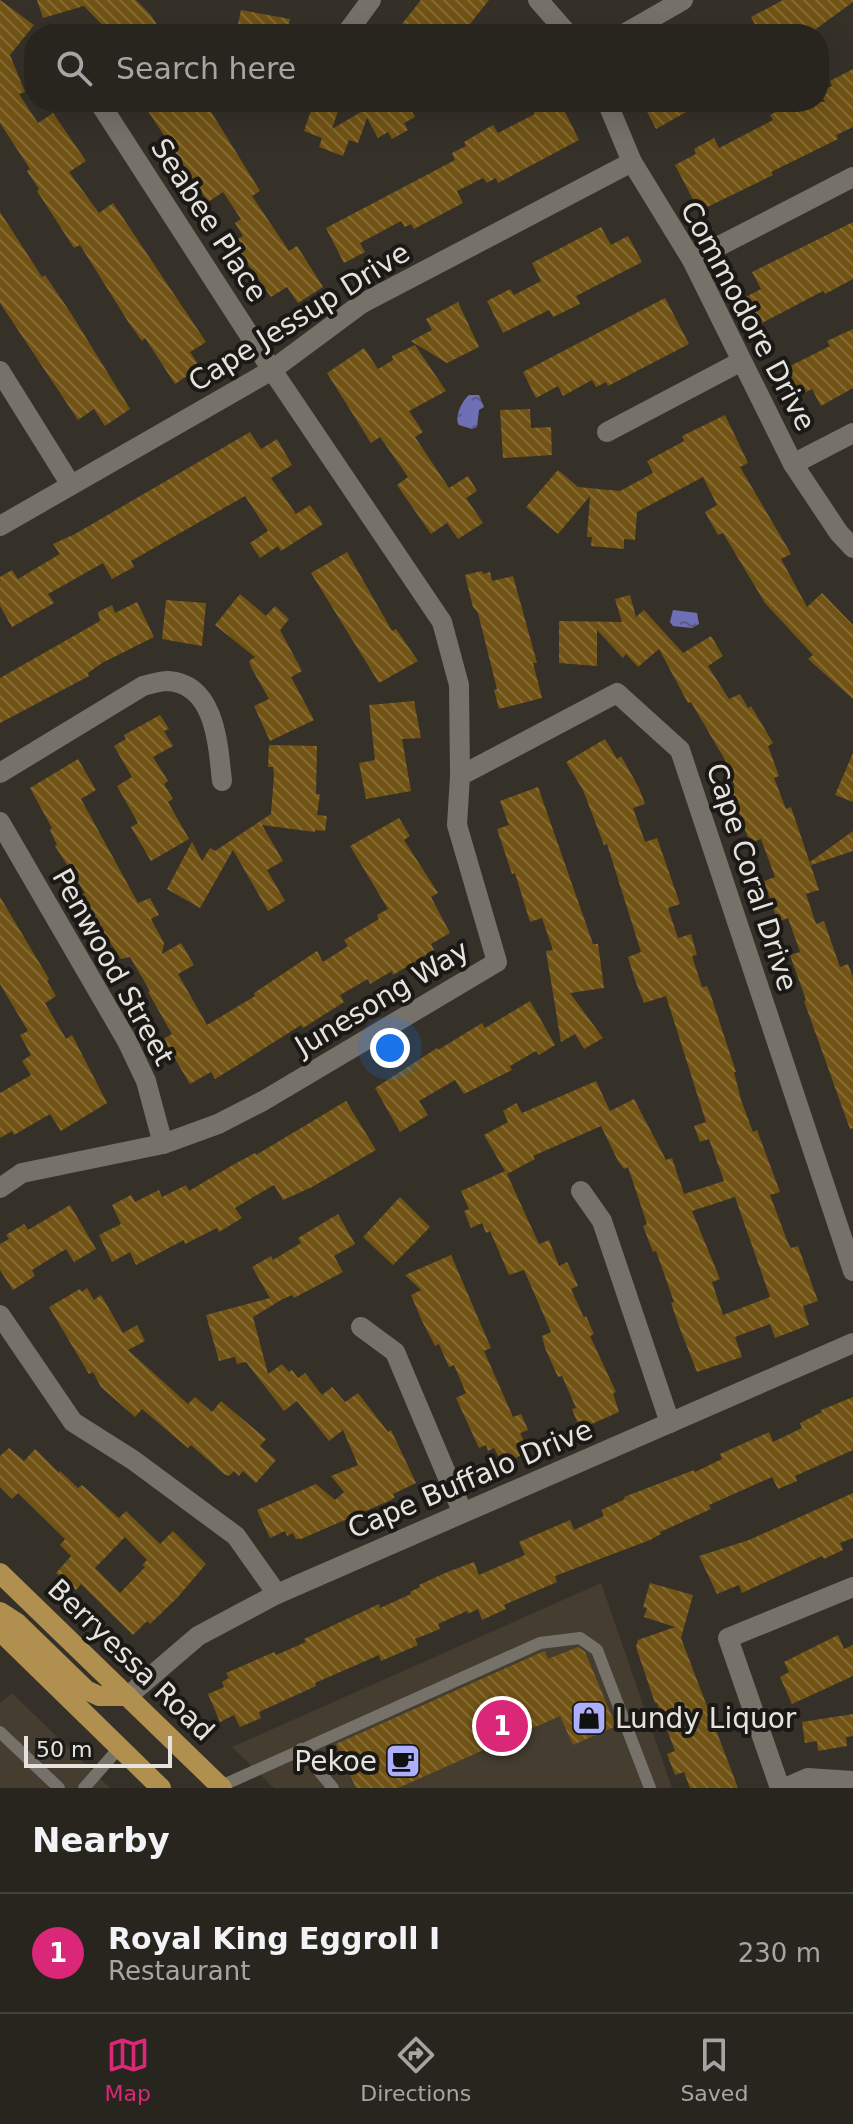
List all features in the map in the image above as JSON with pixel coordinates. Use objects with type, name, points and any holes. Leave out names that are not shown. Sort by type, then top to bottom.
[{"type":"main road","name":"Berryessa Road","points":[[0,1573],[221,1787]]},
{"type":"main road","points":[[0,1612],[17,1623],[86,1690],[99,1696],[128,1696]]},
{"type":"main road","points":[[0,1631],[161,1788]]},
{"type":"street","points":[[353,24],[371,0]]},
{"type":"street","points":[[538,0],[559,24]]},
{"type":"street","points":[[641,24],[683,0]]},
{"type":"street","name":"Seabee Place","points":[[105,112],[272,370]]},
{"type":"street","name":"Commodore Drive","points":[[611,112],[632,162],[692,260],[793,464],[839,533],[853,548]]},
{"type":"street","name":"Cape Jessup Drive","points":[[0,526],[272,370],[361,304],[632,162]]},
{"type":"street","points":[[692,260],[853,177]]},
{"type":"street","points":[[607,432],[740,362]]},
{"type":"street","name":"Junesong Way","points":[[0,1188],[22,1173],[163,1144],[218,1124],[263,1101],[497,962],[457,825],[459,685],[442,622],[272,370]]},
{"type":"street","points":[[0,371],[71,485]]},
{"type":"street","points":[[793,464],[853,433]]},
{"type":"street","points":[[0,773],[143,686],[166,681],[184,684],[199,696],[211,716],[222,781]]},
{"type":"street","name":"Cape Coral Drive","points":[[460,776],[617,693],[680,750],[853,1271]]},
{"type":"street","name":"Penwood Street","points":[[0,822],[127,1041],[146,1081],[163,1144]]},
{"type":"street","points":[[581,1191],[602,1221],[670,1423]]},
{"type":"street","points":[[0,1315],[73,1422],[133,1460],[236,1536],[277,1594]]},
{"type":"street","points":[[361,1327],[395,1352],[462,1511]]},
{"type":"street","name":"Cape Buffalo Drive","points":[[128,1696],[198,1636],[277,1594],[853,1343]]},
{"type":"street","points":[[853,1587],[728,1638],[782,1788],[808,1778],[853,1781]]},
{"type":"lane","points":[[221,1787],[540,1643],[580,1638],[597,1650],[650,1788]]},
{"type":"lane","points":[[0,1732],[59,1788]]},
{"type":"lane","points":[[84,1788],[120,1747]]},
{"type":"lane","points":[[301,1749],[333,1788]]},
{"type":"shaded area","points":[[601,1583],[672,1788],[274,1788],[232,1747]]},
{"type":"shaded area","points":[[12,1693],[110,1788],[0,1788],[0,1703]]},
{"type":"water","points":[[469,395],[479,395],[484,407],[479,410],[477,427],[472,429],[459,425],[457,418]]},
{"type":"water","points":[[673,610],[697,613],[699,624],[692,628],[673,626],[670,622]]},
{"type":"building","points":[[0,0],[33,24],[24,24],[24,38],[10,55],[24,90],[19,94],[24,102],[24,112],[31,112],[38,123],[53,113],[86,161],[69,172],[99,213],[113,203],[206,342],[190,352],[200,367],[175,384],[145,338],[142,341],[129,323],[80,245],[74,248],[37,191],[39,189],[27,171],[30,169],[0,123]]},
{"type":"building","points":[[37,0],[136,0],[156,24],[101,24],[84,6],[43,18]]},
{"type":"building","points":[[421,0],[489,0],[470,24],[402,24]]},
{"type":"building","points":[[783,0],[853,0],[823,24],[755,24],[751,17]]},
{"type":"building","points":[[241,10],[290,19],[289,24],[238,24]]},
{"type":"building","points":[[853,69],[853,127],[836,135],[838,139],[771,172],[773,175],[699,211],[675,165],[696,154],[694,149],[714,138],[719,148],[773,120],[770,115],[776,112],[829,112],[830,81]]},
{"type":"building","points":[[149,112],[211,112],[260,191],[252,196],[289,251],[297,246],[323,287],[298,303],[287,287],[271,297],[237,249],[242,246],[238,239],[243,236],[235,223],[241,219],[223,192],[208,202]]},
{"type":"building","points":[[311,112],[338,112],[332,129],[361,112],[412,112],[415,117],[404,123],[408,130],[392,139],[388,132],[378,138],[367,118],[358,143],[349,140],[343,156],[319,147],[322,138],[304,131]]},
{"type":"building","points":[[565,112],[579,140],[498,183],[496,178],[487,183],[483,178],[457,191],[463,203],[414,229],[411,224],[405,227],[401,221],[360,243],[365,252],[344,263],[326,228],[455,160],[452,153],[493,125],[498,133],[535,114]]},
{"type":"building","points":[[647,112],[686,112],[656,129]]},
{"type":"building","points":[[0,212],[42,277],[45,275],[72,315],[130,409],[105,426],[94,409],[78,420],[0,303]]},
{"type":"building","points":[[853,222],[853,279],[758,325],[744,298],[761,289],[752,272]]},
{"type":"building","points":[[601,227],[611,245],[628,236],[642,262],[576,296],[580,304],[553,317],[549,310],[503,333],[487,301],[510,289],[514,295],[541,281],[532,263]]},
{"type":"building","points":[[665,298],[689,344],[608,386],[606,382],[596,387],[592,380],[563,396],[558,386],[536,398],[523,372]]},
{"type":"building","points":[[458,302],[479,347],[447,363],[411,341],[432,330],[426,319]]},
{"type":"building","points":[[853,329],[853,388],[821,406],[812,389],[796,397],[782,370],[830,346],[827,341]]},
{"type":"building","points":[[415,345],[446,391],[409,411],[423,432],[415,437],[449,488],[468,476],[477,491],[466,498],[483,523],[458,539],[447,523],[431,534],[397,485],[408,477],[380,437],[371,443],[327,373],[364,348],[378,369],[393,360],[392,356]]},
{"type":"building","points":[[530,409],[531,428],[551,427],[552,455],[503,458],[500,410]]},
{"type":"building","points":[[725,415],[748,463],[740,467],[791,554],[781,559],[807,607],[822,593],[853,625],[853,699],[808,659],[813,655],[765,603],[723,533],[718,535],[705,512],[717,505],[703,477],[637,512],[635,540],[624,539],[624,549],[591,546],[592,537],[587,537],[590,496],[558,534],[526,507],[558,470],[578,487],[620,491],[653,473],[647,461],[684,441],[682,436]]},
{"type":"building","points":[[250,432],[261,449],[277,439],[292,465],[271,478],[296,514],[310,505],[323,524],[281,551],[278,546],[260,558],[250,543],[268,531],[245,496],[131,561],[134,567],[112,579],[103,563],[48,594],[54,603],[12,627],[0,606],[0,577],[12,570],[18,579],[60,554],[53,544]]},
{"type":"building","points":[[347,552],[392,631],[396,629],[418,661],[379,683],[311,573]]},
{"type":"building","points":[[482,571],[483,574],[490,572],[492,581],[513,576],[537,663],[533,663],[542,698],[499,709],[478,613],[473,607],[465,575]]},
{"type":"building","points":[[240,594],[266,616],[275,606],[289,619],[280,630],[302,671],[291,677],[314,720],[270,741],[254,706],[269,699],[249,661],[255,657],[215,625]]},
{"type":"building","points":[[630,595],[636,617],[644,610],[683,653],[711,636],[723,656],[708,666],[729,699],[740,694],[748,708],[751,706],[773,743],[768,746],[779,776],[774,778],[786,809],[791,807],[819,890],[806,894],[816,924],[824,921],[840,967],[848,964],[853,977],[853,1128],[850,1129],[804,1001],[790,955],[800,952],[788,918],[778,922],[764,881],[775,877],[761,839],[750,843],[730,789],[735,787],[725,760],[691,702],[688,703],[659,649],[638,667],[626,654],[623,658],[597,630],[597,666],[559,663],[559,621],[622,622],[615,599]]},
{"type":"building","points":[[166,600],[206,603],[202,646],[162,639]]},
{"type":"building","points":[[137,602],[154,637],[102,663],[88,673],[89,676],[0,723],[0,678],[100,621],[98,612],[112,605],[115,613]]},
{"type":"building","points":[[414,701],[421,738],[402,739],[411,791],[366,799],[359,763],[375,760],[369,705]]},
{"type":"building","points":[[160,715],[169,729],[164,731],[173,746],[153,757],[168,781],[164,784],[173,799],[168,802],[189,839],[151,861],[131,827],[138,823],[117,786],[132,777],[114,746],[126,739],[124,735]]},
{"type":"building","points":[[605,739],[617,759],[621,756],[639,788],[645,804],[633,808],[645,842],[657,838],[680,904],[668,908],[678,938],[691,934],[697,955],[692,956],[702,987],[707,986],[710,993],[736,1072],[741,1100],[753,1132],[757,1130],[780,1192],[770,1195],[788,1243],[791,1248],[798,1246],[818,1301],[803,1306],[809,1325],[775,1338],[770,1324],[735,1337],[742,1357],[697,1372],[671,1303],[674,1302],[656,1251],[653,1252],[643,1226],[647,1224],[628,1167],[624,1169],[618,1161],[601,1126],[533,1156],[535,1159],[507,1174],[539,1244],[549,1240],[559,1266],[567,1262],[570,1268],[578,1286],[571,1289],[594,1334],[590,1336],[616,1392],[613,1393],[619,1412],[580,1429],[572,1409],[576,1408],[545,1348],[542,1336],[551,1332],[524,1270],[509,1275],[490,1231],[486,1233],[482,1223],[471,1228],[464,1211],[469,1209],[461,1191],[505,1171],[484,1135],[508,1122],[503,1111],[516,1103],[522,1113],[596,1081],[610,1111],[634,1099],[666,1160],[672,1158],[684,1194],[724,1181],[709,1139],[700,1142],[694,1126],[706,1122],[666,996],[644,1003],[635,980],[628,957],[641,952],[607,844],[604,845],[583,790],[566,762]],"holes":[[[735,1197],[770,1297],[723,1315],[712,1282],[720,1279],[692,1211]]]},
{"type":"building","points":[[269,745],[317,746],[316,794],[320,794],[317,815],[327,816],[325,831],[262,825],[283,861],[267,870],[285,901],[268,911],[233,850],[200,908],[167,889],[192,842],[202,861],[210,848],[215,851],[271,814],[274,775],[273,767],[268,767]]},
{"type":"building","points":[[853,753],[853,802],[835,795]]},
{"type":"building","points":[[78,759],[96,790],[81,799],[138,903],[150,898],[159,915],[151,919],[164,943],[162,954],[181,943],[194,965],[178,974],[207,1025],[255,996],[254,993],[317,951],[323,962],[348,946],[344,940],[379,919],[377,915],[388,909],[350,846],[399,818],[410,836],[404,840],[438,893],[431,897],[450,933],[431,944],[434,950],[393,975],[392,971],[370,984],[368,979],[340,995],[344,1002],[303,1028],[301,1025],[215,1079],[211,1072],[190,1084],[163,1039],[172,1034],[150,991],[130,957],[121,959],[82,895],[85,893],[55,846],[52,828],[30,788]]},
{"type":"building","points":[[538,787],[593,944],[598,944],[604,988],[570,993],[603,1038],[584,1049],[575,1034],[561,1042],[546,951],[553,950],[542,918],[530,922],[497,829],[509,825],[500,801]]},
{"type":"building","points":[[853,831],[853,851],[811,865],[810,862]]},
{"type":"building","points":[[0,897],[49,979],[47,981],[56,996],[45,1003],[66,1039],[72,1035],[107,1103],[61,1131],[50,1114],[14,1135],[12,1131],[0,1138],[0,1093],[31,1075],[22,1061],[31,1055],[20,1035],[28,1031],[0,984]]},
{"type":"building","points":[[530,1001],[555,1045],[539,1055],[536,1051],[510,1066],[512,1070],[464,1094],[455,1080],[419,1101],[428,1115],[400,1132],[375,1088],[437,1048],[482,1023],[485,1028]]},
{"type":"building","points":[[346,1101],[376,1150],[283,1200],[274,1185],[235,1208],[242,1218],[219,1232],[217,1228],[185,1244],[184,1240],[136,1265],[130,1252],[112,1262],[99,1235],[121,1224],[112,1205],[131,1195],[135,1202],[159,1190],[162,1197],[186,1185],[189,1191]]},
{"type":"building","points":[[400,1197],[430,1227],[393,1265],[363,1237]]},
{"type":"building","points":[[70,1205],[96,1249],[74,1262],[66,1249],[32,1270],[35,1276],[13,1290],[0,1270],[0,1244],[9,1239],[6,1235],[24,1224],[28,1230]]},
{"type":"building","points":[[338,1214],[355,1244],[334,1256],[343,1272],[294,1298],[292,1295],[281,1300],[253,1317],[268,1374],[282,1364],[298,1378],[305,1373],[322,1395],[332,1387],[345,1402],[358,1393],[388,1432],[391,1430],[416,1483],[393,1494],[395,1497],[391,1500],[301,1539],[296,1539],[293,1533],[287,1536],[285,1531],[270,1538],[257,1510],[316,1484],[335,1500],[344,1492],[331,1476],[358,1465],[343,1430],[329,1441],[297,1401],[284,1411],[246,1362],[237,1364],[235,1357],[219,1361],[206,1315],[270,1298],[252,1267],[271,1256],[273,1260],[301,1243],[298,1238]]},
{"type":"building","points":[[451,1255],[491,1348],[484,1351],[513,1417],[521,1414],[528,1430],[520,1433],[529,1452],[502,1464],[494,1448],[488,1451],[486,1445],[479,1448],[456,1398],[466,1393],[454,1365],[449,1367],[439,1344],[435,1346],[422,1321],[411,1295],[421,1290],[405,1275]]},
{"type":"building","points":[[87,1288],[94,1300],[101,1295],[123,1333],[137,1325],[145,1341],[128,1350],[188,1404],[195,1397],[212,1412],[221,1401],[266,1439],[260,1446],[276,1460],[256,1483],[243,1471],[239,1476],[234,1471],[229,1476],[224,1474],[142,1409],[135,1417],[101,1387],[93,1372],[89,1374],[49,1307]]},
{"type":"building","points":[[853,1397],[853,1450],[795,1476],[797,1481],[778,1489],[772,1477],[709,1505],[711,1509],[660,1532],[650,1540],[555,1576],[557,1582],[504,1605],[506,1609],[482,1620],[478,1609],[468,1614],[467,1611],[438,1624],[440,1629],[415,1639],[418,1645],[381,1661],[379,1655],[315,1683],[316,1686],[259,1712],[261,1718],[240,1727],[234,1715],[220,1722],[208,1694],[224,1687],[222,1682],[229,1678],[226,1673],[306,1642],[304,1639],[379,1604],[380,1608],[411,1594],[419,1585],[445,1573],[474,1562],[479,1575],[525,1555],[519,1542],[570,1520],[574,1530],[604,1516],[601,1510],[624,1497],[695,1472],[722,1459],[720,1454],[769,1432],[773,1442],[802,1428],[800,1423],[821,1410]]},
{"type":"building","points":[[9,1448],[24,1461],[35,1449],[59,1473],[78,1488],[82,1485],[119,1518],[126,1511],[160,1544],[173,1531],[206,1564],[177,1598],[150,1624],[147,1621],[133,1635],[81,1584],[76,1590],[56,1573],[71,1556],[60,1545],[65,1539],[18,1493],[12,1499],[0,1487],[0,1456]],"holes":[[[125,1537],[147,1560],[142,1565],[145,1567],[120,1593],[95,1568]]]},
{"type":"building","points":[[853,1493],[853,1538],[840,1543],[843,1550],[824,1559],[822,1556],[742,1593],[739,1585],[717,1594],[699,1556],[749,1540]]},
{"type":"building","points":[[650,1583],[693,1595],[681,1638],[738,1788],[690,1788],[684,1772],[675,1775],[667,1754],[675,1751],[636,1647],[638,1640],[675,1627],[644,1617],[647,1608],[643,1607]]},
{"type":"building","points":[[838,1635],[844,1649],[853,1645],[853,1676],[792,1704],[780,1677],[789,1672],[784,1662]]},
{"type":"building","points":[[578,1647],[585,1652],[616,1726],[573,1745],[560,1716],[398,1788],[356,1788],[336,1744],[542,1652],[545,1651],[548,1659]]},
{"type":"building","points":[[853,1714],[853,1736],[846,1737],[847,1746],[818,1751],[817,1741],[805,1743],[802,1722]]},
{"type":"place","name":"Lundy Liquor","points":[[589,1718]]},
{"type":"place","name":"Royal King Eggroll I","points":[[502,1726]]},
{"type":"place","name":"Pekoe","points":[[403,1761]]}]
